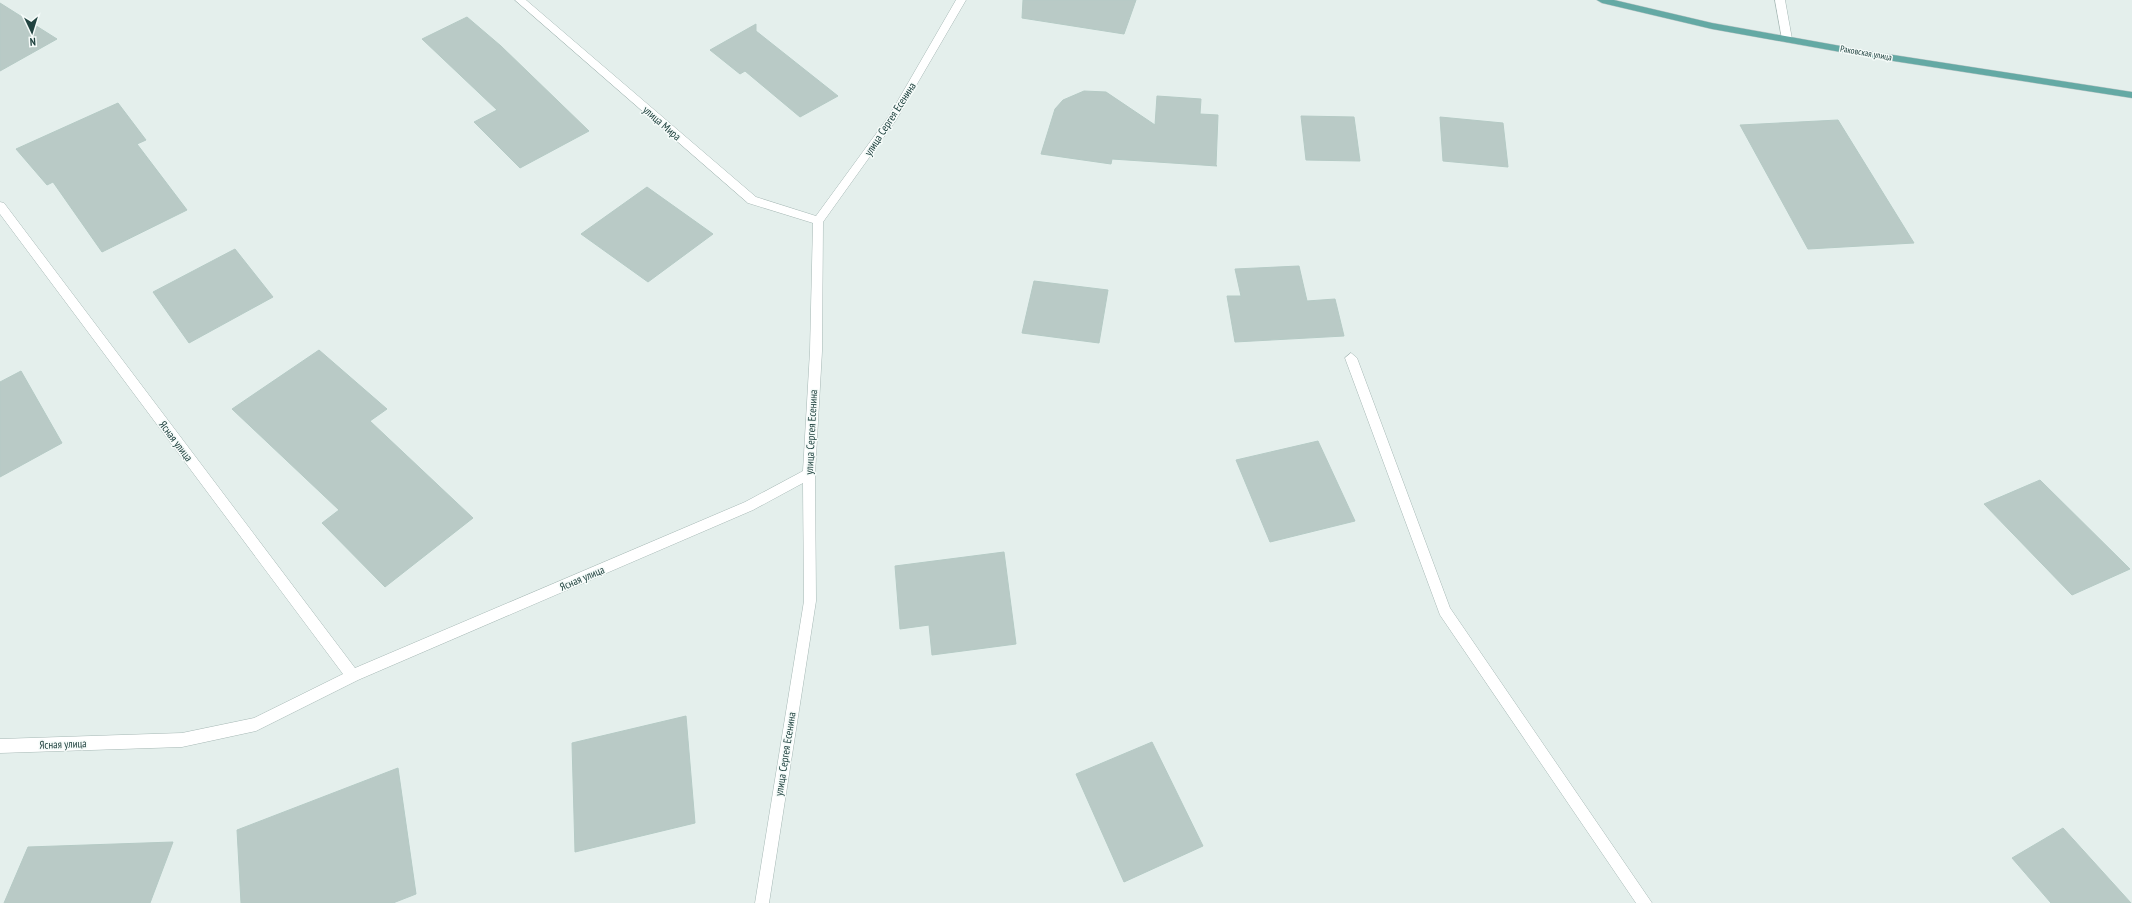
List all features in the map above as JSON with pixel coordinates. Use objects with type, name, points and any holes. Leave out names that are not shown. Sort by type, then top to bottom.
[{"type":"main road","name":"Раковская улица","points":[[1602,0],[1712,26],[1874,55],[2132,96]]},
{"type":"street","name":"улица Мира","points":[[520,0],[752,200],[818,221]]},
{"type":"street","name":"улица Сергея Есенина","points":[[762,903],[810,601],[809,474],[816,351],[818,221],[893,118],[961,0]]},
{"type":"street","points":[[1780,0],[1787,39]]},
{"type":"street","name":"Ясная улица","points":[[0,206],[353,676]]},
{"type":"street","points":[[1351,358],[1445,611],[1645,903]]},
{"type":"street","name":"Ясная улица","points":[[0,746],[182,740],[256,724],[353,676],[749,506],[809,474]]},
{"type":"building","points":[[1023,0],[1136,0],[1124,34],[1022,18]]},
{"type":"building","points":[[0,3],[57,39],[0,71]]},
{"type":"building","points":[[467,17],[501,46],[589,131],[520,168],[474,122],[497,110],[422,39]]},
{"type":"building","points":[[756,24],[756,31],[838,96],[800,117],[745,71],[740,74],[710,50]]},
{"type":"building","points":[[1084,91],[1106,92],[1155,125],[1157,96],[1201,99],[1200,114],[1218,115],[1217,166],[1112,159],[1111,164],[1041,154],[1055,109],[1063,100]]},
{"type":"building","points":[[118,103],[146,140],[137,144],[187,210],[102,252],[53,182],[47,185],[16,149]]},
{"type":"building","points":[[1301,116],[1354,117],[1360,161],[1306,160]]},
{"type":"building","points":[[1440,117],[1503,123],[1508,167],[1443,161]]},
{"type":"building","points":[[1838,120],[1914,243],[1808,249],[1740,125]]},
{"type":"building","points":[[647,187],[713,234],[648,282],[581,234]]},
{"type":"building","points":[[235,249],[273,297],[189,343],[153,292]]},
{"type":"building","points":[[1299,266],[1307,301],[1335,299],[1344,336],[1235,342],[1227,296],[1241,296],[1235,269]]},
{"type":"building","points":[[1034,281],[1108,290],[1099,343],[1022,333]]},
{"type":"building","points":[[319,350],[387,409],[370,421],[473,518],[385,587],[322,523],[339,510],[232,409]]},
{"type":"building","points":[[21,371],[62,443],[0,477],[0,382]]},
{"type":"building","points":[[1318,441],[1355,521],[1270,542],[1236,460]]},
{"type":"building","points":[[2040,480],[2130,569],[2072,595],[1984,504]]},
{"type":"building","points":[[1004,552],[1016,644],[932,655],[929,625],[900,629],[895,566]]},
{"type":"building","points":[[686,716],[695,823],[575,852],[572,743]]},
{"type":"building","points":[[1152,742],[1203,846],[1124,882],[1076,774]]},
{"type":"building","points":[[398,768],[416,894],[393,903],[241,903],[237,830]]},
{"type":"building","points":[[2063,828],[2131,903],[2051,903],[2012,858]]},
{"type":"building","points":[[173,842],[150,903],[4,903],[28,847]]}]
